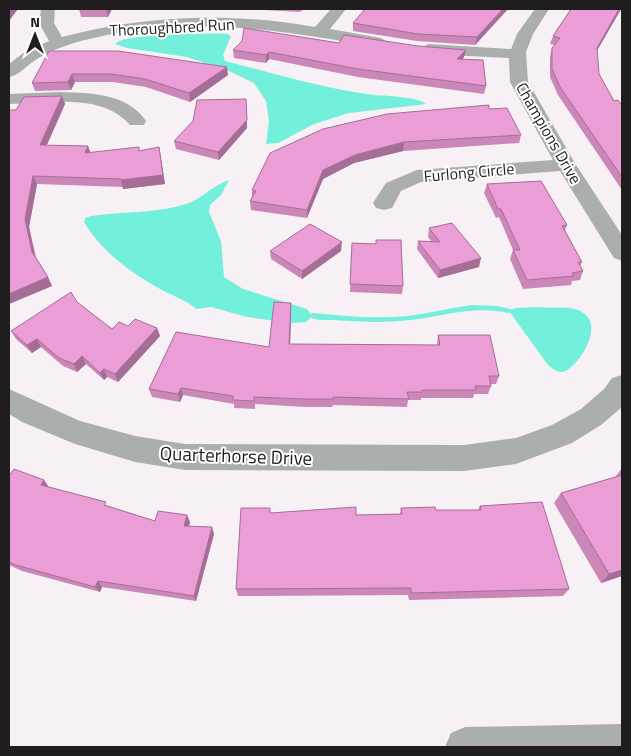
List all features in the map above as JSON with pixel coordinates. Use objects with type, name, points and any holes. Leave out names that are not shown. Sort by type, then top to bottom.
[{"type":"street","points":[[48,9],[45,15],[48,32],[58,42]]},
{"type":"street","points":[[319,32],[339,9]]},
{"type":"street","name":"Champions Drive","points":[[542,9],[525,32],[516,54],[516,68],[522,90],[622,253]]},
{"type":"street","name":"Thoroughbred Run","points":[[9,72],[38,50],[58,42],[110,30],[186,23],[241,23],[319,32],[396,45]]},
{"type":"street","points":[[414,47],[472,53],[516,54]]},
{"type":"street","points":[[9,99],[102,100],[126,108],[137,121]]},
{"type":"street","name":"Furlong Circle","points":[[384,203],[393,187],[417,176],[566,164]]},
{"type":"street","name":"Quarterhorse Drive","points":[[9,400],[32,414],[75,432],[135,449],[185,457],[464,458],[516,451],[572,429],[591,417],[614,397],[622,386]]},
{"type":"street","points":[[465,747],[622,744]]},
{"type":"shaded area","points":[[227,34],[231,36],[223,55],[225,61],[319,85],[375,95],[410,98],[426,104],[349,113],[314,124],[278,143],[266,144],[269,121],[266,101],[254,83],[227,70],[187,57],[127,48],[115,44],[122,40],[150,36]]},
{"type":"shaded area","points":[[229,180],[221,195],[210,205],[209,212],[221,241],[224,277],[243,289],[307,309],[312,316],[306,322],[291,323],[247,317],[211,307],[196,309],[151,284],[118,261],[99,243],[84,222],[85,218],[91,216],[150,211],[186,204]]},
{"type":"shaded area","points":[[540,307],[577,310],[589,319],[591,327],[590,337],[586,347],[581,356],[568,370],[556,371],[548,365],[509,311],[515,308]]},
{"type":"building","points":[[365,9],[503,9],[477,37],[418,34],[353,23]]},
{"type":"building","points":[[571,9],[619,9],[597,48],[599,74],[614,101],[618,100],[622,105],[622,177],[560,87],[552,69],[552,48],[560,38],[553,36]]},
{"type":"building","points":[[244,28],[339,43],[344,35],[418,46],[466,50],[457,59],[483,60],[486,86],[358,69],[269,52],[266,55],[233,50],[242,41]]},
{"type":"building","points":[[49,51],[118,51],[227,67],[189,93],[145,79],[111,74],[72,74],[68,82],[32,83]]},
{"type":"building","points":[[62,96],[40,145],[88,146],[85,153],[139,147],[139,151],[159,147],[163,175],[121,180],[33,176],[25,219],[32,252],[48,277],[9,294],[9,110],[16,110],[24,97]]},
{"type":"building","points":[[246,99],[247,120],[218,152],[174,141],[193,121],[197,100]]},
{"type":"building","points":[[489,105],[489,109],[507,108],[521,135],[404,142],[355,155],[323,170],[307,210],[250,201],[256,191],[252,190],[270,153],[323,129],[387,114]]},
{"type":"building","points":[[541,181],[567,225],[562,226],[582,262],[578,262],[583,271],[572,273],[574,276],[527,280],[513,250],[520,250],[487,184]]},
{"type":"building","points":[[452,223],[481,258],[440,270],[418,241],[440,242],[429,228]]},
{"type":"building","points":[[310,224],[342,242],[302,271],[270,251]]},
{"type":"building","points":[[376,240],[401,240],[403,286],[350,284],[352,243],[376,244]]},
{"type":"building","points":[[71,292],[77,302],[112,329],[119,322],[128,326],[135,319],[157,328],[115,374],[104,369],[100,373],[82,356],[74,364],[59,358],[37,339],[27,345],[11,331]]},
{"type":"building","points":[[274,302],[291,303],[289,344],[440,345],[438,335],[490,335],[499,376],[489,376],[491,386],[475,386],[476,390],[422,390],[422,392],[407,392],[409,399],[254,397],[254,401],[233,400],[233,396],[181,388],[178,394],[149,389],[176,332],[269,347]]},
{"type":"building","points":[[14,469],[44,480],[41,485],[106,502],[104,505],[155,521],[158,511],[187,515],[184,526],[212,527],[194,596],[98,581],[95,587],[9,562],[9,476]]},
{"type":"building","points":[[622,475],[622,570],[609,574],[561,493]]},
{"type":"building","points":[[542,502],[569,589],[411,593],[411,588],[236,589],[241,508],[270,508],[270,513],[356,507],[356,515],[402,514],[401,508],[435,507],[436,510],[481,510],[480,506]]},
{"type":"waterway","points":[[312,316],[348,319],[385,319],[409,318],[459,309],[485,307],[509,311]]}]
